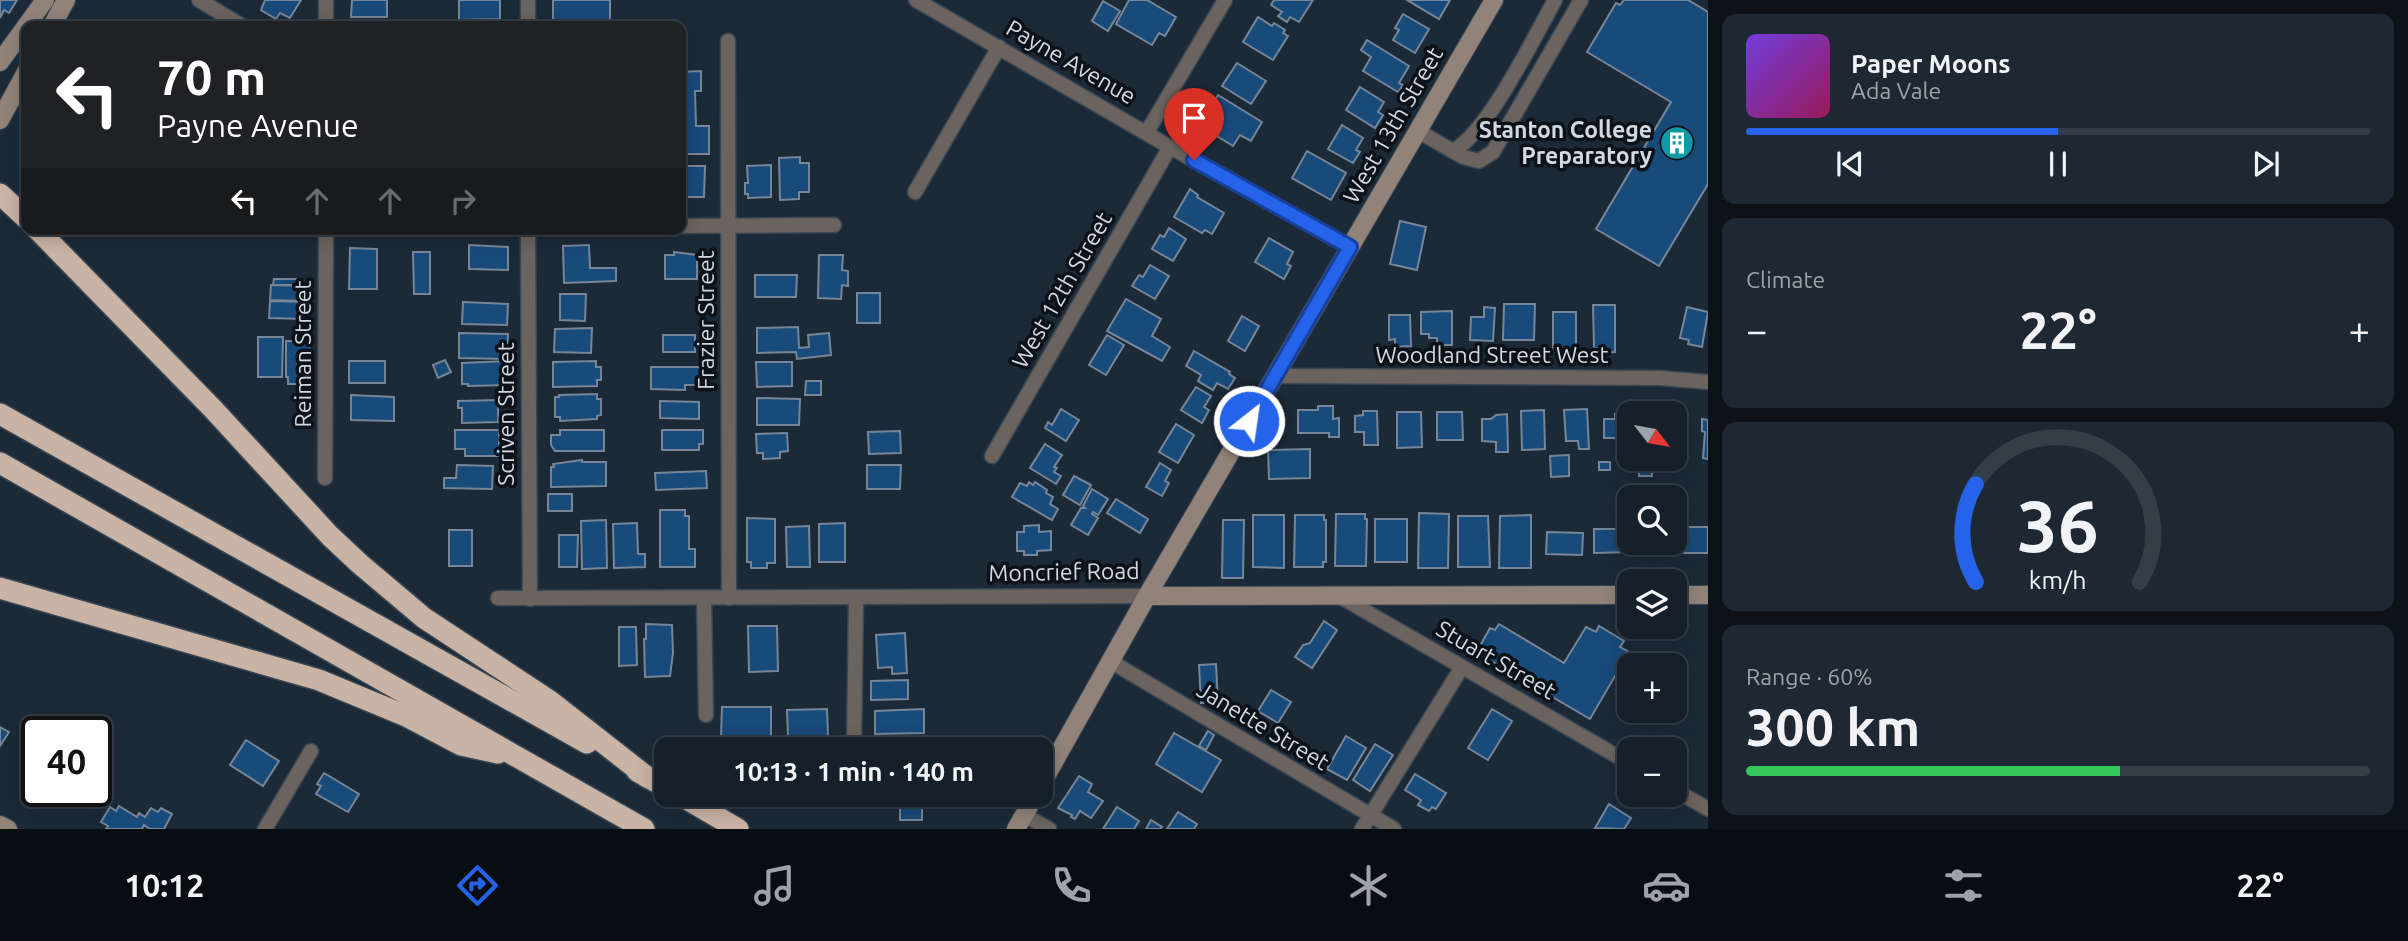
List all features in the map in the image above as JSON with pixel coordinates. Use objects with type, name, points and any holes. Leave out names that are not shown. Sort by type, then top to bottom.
[{"type":"highway","points":[[0,186],[13,206]]},
{"type":"highway","points":[[43,235],[213,409],[330,536],[360,564],[424,618],[550,701],[647,777]]},
{"type":"highway","points":[[0,414],[654,781]]},
{"type":"highway","points":[[0,463],[644,829]]},
{"type":"highway","points":[[0,588],[307,676],[406,716],[461,745],[522,758]]},
{"type":"highway","points":[[700,807],[738,829]]},
{"type":"street","points":[[30,21],[45,0]]},
{"type":"street","points":[[55,21],[66,0]]},
{"type":"street","points":[[199,0],[234,21]]},
{"type":"street","points":[[326,0],[326,21]]},
{"type":"street","points":[[528,0],[528,21]]},
{"type":"street","name":"Payne Avenue","points":[[916,0],[1170,147],[1350,247]]},
{"type":"street","points":[[1147,132],[1225,0]]},
{"type":"street","name":"West 13th Street","points":[[1053,764],[1147,596],[1494,0]]},
{"type":"street","points":[[1453,151],[1466,144],[1488,115],[1555,0]]},
{"type":"street","points":[[1418,131],[1463,157],[1479,160],[1493,152],[1581,0]]},
{"type":"street","points":[[0,62],[21,33]]},
{"type":"street","name":"Frazier Street","points":[[728,41],[729,598]]},
{"type":"street","points":[[915,191],[999,47]]},
{"type":"street","points":[[0,120],[21,81]]},
{"type":"street","name":"West 12th Street","points":[[992,456],[1170,147]]},
{"type":"street","points":[[686,226],[834,225]]},
{"type":"street","name":"Reiman Street","points":[[325,478],[326,235]]},
{"type":"street","name":"Scriven Street","points":[[528,235],[530,599]]},
{"type":"street","name":"Woodland Street West","points":[[1275,376],[1660,378],[1708,382]]},
{"type":"street","name":"Moncrief Road","points":[[498,598],[1617,595]]},
{"type":"street","points":[[1687,595],[1708,595]]},
{"type":"street","name":"Stuart Street","points":[[1339,596],[1617,756]]},
{"type":"street","points":[[854,737],[856,597]]},
{"type":"street","points":[[704,598],[706,715]]},
{"type":"street","name":"Janette Street","points":[[1110,662],[1394,829]]},
{"type":"street","points":[[1362,829],[1462,667]]},
{"type":"street","points":[[265,829],[311,751]]},
{"type":"street","points":[[1687,797],[1708,809]]},
{"type":"street","points":[[1020,822],[1049,829]]},
{"type":"street","points":[[0,825],[8,829]]},
{"type":"building","points":[[0,0],[17,0],[9,13],[4,10],[0,18]]},
{"type":"building","points":[[265,0],[301,0],[290,18],[280,13],[276,19],[261,10]]},
{"type":"building","points":[[352,0],[387,0],[387,17],[351,17]]},
{"type":"building","points":[[459,0],[500,0],[500,19],[459,20]]},
{"type":"building","points":[[553,0],[610,0],[610,21],[553,21]]},
{"type":"building","points":[[1129,0],[1147,0],[1176,17],[1165,36],[1159,33],[1152,45],[1116,24]]},
{"type":"building","points":[[1274,0],[1313,0],[1299,22],[1290,17],[1287,22],[1278,16],[1282,12],[1271,5]]},
{"type":"building","points":[[1407,0],[1450,0],[1439,19]]},
{"type":"building","name":"Stanton College Preparatory","points":[[1624,0],[1688,0],[1708,12],[1708,184],[1659,266],[1596,229],[1671,102],[1587,52],[1616,3],[1620,5]]},
{"type":"building","points":[[1103,1],[1120,11],[1108,31],[1092,21]]},
{"type":"building","points":[[1403,14],[1429,29],[1415,53],[1393,40],[1399,30],[1395,28]]},
{"type":"building","points":[[1258,17],[1272,26],[1274,23],[1285,30],[1283,33],[1288,36],[1273,60],[1243,42]]},
{"type":"building","points":[[1367,40],[1409,66],[1399,83],[1403,85],[1398,92],[1363,71],[1371,57],[1361,50]]},
{"type":"building","points":[[1237,63],[1266,81],[1251,104],[1222,86]]},
{"type":"building","points":[[701,71],[701,91],[695,91],[696,126],[709,126],[709,154],[687,154],[686,72]]},
{"type":"building","points":[[1360,87],[1384,102],[1378,112],[1383,115],[1375,128],[1346,110]]},
{"type":"building","points":[[1218,95],[1262,122],[1251,141],[1240,135],[1233,146],[1199,125]]},
{"type":"building","points":[[1342,125],[1363,138],[1356,150],[1360,152],[1353,163],[1328,149]]},
{"type":"building","points":[[1307,151],[1346,173],[1331,200],[1292,178]]},
{"type":"building","points":[[800,157],[800,163],[809,163],[809,192],[799,192],[799,199],[780,200],[779,158]]},
{"type":"building","points":[[771,165],[771,197],[748,198],[748,194],[745,194],[745,183],[748,183],[747,166]]},
{"type":"building","points":[[686,166],[705,166],[704,197],[686,197]]},
{"type":"building","points":[[1190,189],[1197,197],[1224,213],[1212,234],[1205,230],[1202,233],[1174,217]]},
{"type":"building","points":[[1400,221],[1426,227],[1417,270],[1390,264]]},
{"type":"building","points":[[1169,228],[1186,239],[1173,261],[1152,249],[1160,235],[1164,237]]},
{"type":"building","points":[[1269,238],[1293,252],[1287,264],[1291,266],[1284,279],[1255,262]]},
{"type":"building","points":[[469,245],[508,247],[508,270],[469,269]]},
{"type":"building","points":[[589,245],[590,268],[616,268],[616,281],[564,283],[563,246]]},
{"type":"building","points":[[350,248],[377,249],[377,289],[349,289]]},
{"type":"building","points":[[413,252],[430,252],[430,294],[414,294]]},
{"type":"building","points":[[674,252],[697,255],[697,279],[665,279],[665,255],[674,255]]},
{"type":"building","points":[[819,255],[843,255],[842,270],[848,271],[848,286],[842,285],[841,299],[818,298]]},
{"type":"building","points":[[1150,265],[1169,276],[1155,299],[1132,286],[1139,275],[1143,277]]},
{"type":"building","points":[[755,275],[797,275],[796,297],[755,297]]},
{"type":"building","points":[[274,279],[300,279],[300,285],[273,285]]},
{"type":"building","points":[[271,285],[306,286],[305,301],[270,300]]},
{"type":"building","points":[[857,293],[880,293],[880,323],[857,323]]},
{"type":"building","points":[[560,294],[586,294],[585,321],[560,320]]},
{"type":"building","points":[[1126,299],[1161,319],[1152,336],[1170,347],[1162,361],[1107,331]]},
{"type":"building","points":[[270,301],[307,302],[306,319],[269,318]]},
{"type":"building","points":[[463,302],[508,304],[507,325],[462,324]]},
{"type":"building","points":[[1504,304],[1535,304],[1534,340],[1503,340]]},
{"type":"building","points":[[1593,305],[1615,305],[1615,352],[1599,353],[1599,348],[1594,348]]},
{"type":"building","points":[[1484,307],[1495,308],[1493,341],[1470,340],[1471,317],[1484,317]]},
{"type":"building","points":[[1687,307],[1708,312],[1702,347],[1688,344],[1689,340],[1680,338]]},
{"type":"building","points":[[1452,311],[1452,345],[1437,345],[1437,338],[1421,334],[1421,312]]},
{"type":"building","points":[[1553,312],[1576,312],[1576,349],[1553,349]]},
{"type":"building","points":[[1389,315],[1410,315],[1411,346],[1395,347],[1395,339],[1389,340]]},
{"type":"building","points":[[1242,316],[1259,326],[1245,351],[1228,341]]},
{"type":"building","points":[[798,327],[799,348],[809,347],[808,335],[829,333],[831,355],[797,359],[796,352],[757,353],[757,328]]},
{"type":"building","points":[[592,328],[591,353],[554,352],[555,329]]},
{"type":"building","points":[[459,333],[508,334],[507,359],[459,358]]},
{"type":"building","points":[[663,335],[695,335],[695,352],[663,352]]},
{"type":"building","points":[[1107,335],[1124,345],[1106,375],[1089,365]]},
{"type":"building","points":[[258,337],[283,337],[282,377],[258,377]]},
{"type":"building","points":[[286,341],[310,341],[308,384],[288,384]]},
{"type":"building","points":[[1194,351],[1230,372],[1235,378],[1228,389],[1217,383],[1213,390],[1198,381],[1201,375],[1186,366]]},
{"type":"building","points":[[445,360],[451,372],[438,378],[433,365]]},
{"type":"building","points":[[349,361],[385,361],[385,383],[349,383]]},
{"type":"building","points":[[508,361],[508,385],[462,384],[462,363]]},
{"type":"building","points":[[596,361],[596,367],[601,367],[601,380],[597,380],[597,386],[553,387],[553,362]]},
{"type":"building","points":[[756,362],[792,362],[792,386],[757,387]]},
{"type":"building","points":[[651,367],[700,367],[700,385],[685,385],[685,390],[651,389]]},
{"type":"building","points":[[806,381],[821,381],[821,395],[805,395]]},
{"type":"building","points":[[1196,387],[1211,396],[1204,407],[1209,410],[1202,423],[1181,410]]},
{"type":"building","points":[[597,394],[597,399],[601,399],[601,415],[597,416],[597,419],[560,421],[560,417],[555,417],[555,397]]},
{"type":"building","points":[[351,395],[394,397],[394,421],[351,420]]},
{"type":"building","points":[[757,398],[800,399],[799,425],[757,425]]},
{"type":"building","points":[[498,400],[498,422],[462,423],[462,408],[458,408],[458,401]]},
{"type":"building","points":[[660,401],[699,402],[699,419],[660,418]]},
{"type":"building","points":[[1318,406],[1333,406],[1333,419],[1339,418],[1339,437],[1329,437],[1329,433],[1298,433],[1298,410],[1318,410]]},
{"type":"building","points":[[1061,409],[1079,420],[1066,441],[1045,428],[1048,422],[1052,425]]},
{"type":"building","points":[[1587,409],[1589,449],[1579,449],[1578,441],[1566,441],[1564,410]]},
{"type":"building","points":[[1544,410],[1545,449],[1522,450],[1521,411]]},
{"type":"building","points":[[1363,411],[1377,411],[1378,445],[1364,445],[1364,432],[1355,432],[1355,416],[1363,415]]},
{"type":"building","points":[[1397,412],[1421,412],[1422,447],[1397,448]]},
{"type":"building","points":[[1437,412],[1462,412],[1463,440],[1437,440]]},
{"type":"building","points":[[1507,414],[1508,452],[1496,452],[1496,442],[1482,441],[1482,419]]},
{"type":"building","points":[[1617,414],[1617,438],[1604,438],[1604,419],[1615,419]]},
{"type":"building","points":[[1702,419],[1708,420],[1708,459],[1703,458],[1705,432],[1702,431]]},
{"type":"building","points":[[1176,424],[1194,435],[1178,463],[1159,452]]},
{"type":"building","points":[[455,430],[499,430],[499,456],[465,456],[465,449],[455,449]]},
{"type":"building","points":[[560,430],[604,430],[604,451],[555,451],[551,445],[551,435],[560,435]]},
{"type":"building","points":[[662,430],[703,430],[703,444],[699,444],[699,450],[662,450]]},
{"type":"building","points":[[900,431],[901,453],[869,454],[868,432]]},
{"type":"building","points":[[787,433],[788,451],[780,452],[780,458],[763,459],[763,453],[757,453],[756,434]]},
{"type":"building","points":[[1045,444],[1062,455],[1054,467],[1057,468],[1054,472],[1061,476],[1056,484],[1030,468]]},
{"type":"building","points":[[1310,449],[1310,478],[1269,479],[1268,450]]},
{"type":"building","points":[[1569,455],[1569,476],[1551,477],[1550,456]]},
{"type":"building","points":[[582,460],[606,462],[606,486],[551,487],[553,464]]},
{"type":"building","points":[[1599,462],[1610,462],[1610,470],[1599,470]]},
{"type":"building","points":[[1160,463],[1171,470],[1165,481],[1169,483],[1162,496],[1146,487]]},
{"type":"building","points":[[457,465],[493,466],[492,489],[444,488],[444,478],[456,478]]},
{"type":"building","points":[[867,465],[901,465],[900,489],[867,489]]},
{"type":"building","points":[[706,471],[707,488],[656,490],[655,473]]},
{"type":"building","points":[[1639,471],[1652,471],[1652,476],[1639,476]]},
{"type":"building","points":[[1074,476],[1091,485],[1080,505],[1063,495]]},
{"type":"building","points":[[1029,482],[1033,485],[1035,482],[1053,497],[1050,504],[1058,509],[1052,520],[1012,497],[1020,483],[1027,486]]},
{"type":"building","points":[[1092,489],[1108,499],[1098,515],[1093,512],[1098,518],[1088,535],[1071,525],[1081,508],[1085,508],[1083,506]]},
{"type":"building","points":[[548,494],[572,494],[572,511],[548,511]]},
{"type":"building","points":[[1116,499],[1148,519],[1140,533],[1107,513]]},
{"type":"building","points":[[660,510],[685,510],[685,516],[689,516],[689,549],[695,549],[695,567],[660,567]]},
{"type":"building","points":[[1419,513],[1449,514],[1448,568],[1418,568]]},
{"type":"building","points":[[1336,514],[1365,514],[1366,566],[1335,566]]},
{"type":"building","points":[[1253,515],[1284,515],[1284,568],[1253,567]]},
{"type":"building","points":[[1295,515],[1324,515],[1326,562],[1323,562],[1323,567],[1294,567]]},
{"type":"building","points":[[1531,515],[1531,568],[1499,568],[1500,516]]},
{"type":"building","points":[[1458,516],[1488,516],[1490,567],[1458,567]]},
{"type":"building","points":[[747,518],[775,519],[775,563],[767,563],[767,568],[751,568],[751,562],[747,562]]},
{"type":"building","points":[[1375,519],[1407,519],[1407,562],[1375,562]]},
{"type":"building","points":[[606,520],[607,568],[582,569],[581,521]]},
{"type":"building","points":[[1223,520],[1244,520],[1243,578],[1222,578]]},
{"type":"building","points":[[637,523],[638,554],[645,554],[645,567],[614,568],[613,524]]},
{"type":"building","points":[[845,523],[845,562],[819,562],[819,524]]},
{"type":"building","points":[[1039,525],[1039,532],[1051,531],[1051,550],[1037,551],[1037,555],[1024,555],[1024,551],[1017,551],[1017,532],[1024,532],[1024,526]]},
{"type":"building","points":[[809,526],[810,567],[787,567],[786,527]]},
{"type":"building","points":[[1687,527],[1708,527],[1708,553],[1687,553]]},
{"type":"building","points":[[1594,529],[1617,529],[1617,552],[1594,553]]},
{"type":"building","points":[[449,530],[472,530],[472,566],[449,566]]},
{"type":"building","points":[[1547,532],[1583,533],[1582,555],[1546,554]]},
{"type":"building","points":[[559,535],[578,535],[577,567],[559,567]]},
{"type":"building","points":[[1324,621],[1337,630],[1312,668],[1295,657],[1303,645],[1310,643]]},
{"type":"building","points":[[646,624],[672,625],[670,676],[645,677]]},
{"type":"building","points":[[1499,624],[1564,663],[1586,627],[1596,632],[1599,626],[1624,641],[1620,647],[1629,652],[1617,653],[1617,673],[1590,719],[1481,655],[1484,649],[1480,646],[1490,628],[1495,630]]},
{"type":"building","points":[[748,626],[777,626],[778,671],[749,672]]},
{"type":"building","points":[[619,627],[636,627],[637,665],[619,666]]},
{"type":"building","points":[[905,633],[907,673],[892,674],[892,667],[878,668],[876,635]]},
{"type":"building","points":[[1216,664],[1218,702],[1201,703],[1199,665]]},
{"type":"building","points":[[908,680],[908,699],[871,700],[871,681]]},
{"type":"building","points":[[1271,690],[1291,702],[1278,723],[1258,711]]},
{"type":"building","points":[[722,707],[771,707],[771,737],[721,737]]},
{"type":"building","points":[[827,709],[828,736],[788,736],[787,710]]},
{"type":"building","points":[[924,709],[924,733],[875,734],[875,711]]},
{"type":"building","points":[[1492,709],[1512,721],[1488,760],[1468,748]]},
{"type":"building","points":[[0,727],[9,732],[0,746]]},
{"type":"building","points":[[1208,731],[1214,735],[1206,750],[1199,746]]},
{"type":"building","points":[[1174,733],[1221,760],[1202,792],[1156,764]]},
{"type":"building","points":[[1346,736],[1366,748],[1347,780],[1327,769]]},
{"type":"building","points":[[246,740],[279,761],[263,786],[230,765]]},
{"type":"building","points":[[1375,744],[1393,755],[1370,791],[1353,780]]},
{"type":"building","points":[[324,773],[359,794],[348,812],[316,794],[321,786],[317,784]]},
{"type":"building","points":[[1415,774],[1446,793],[1436,809],[1432,807],[1429,811],[1418,805],[1421,800],[1405,790]]},
{"type":"building","points":[[1079,776],[1092,784],[1088,792],[1103,801],[1091,818],[1080,811],[1075,819],[1058,808]]},
{"type":"building","points":[[1609,804],[1631,818],[1624,829],[1595,828]]},
{"type":"building","points":[[119,806],[137,817],[139,813],[145,817],[151,808],[158,812],[161,808],[172,814],[164,829],[150,829],[144,825],[142,829],[106,829],[108,826],[101,822],[110,807],[116,811]]},
{"type":"building","points":[[900,807],[922,807],[922,820],[900,820]]},
{"type":"building","points":[[1117,807],[1139,821],[1134,829],[1103,829]]},
{"type":"building","points":[[1178,812],[1197,824],[1194,829],[1167,829]]},
{"type":"building","points":[[1151,820],[1162,827],[1146,829]]},
{"type":"place","name":"Stanton College Preparatory","points":[[1677,143]]},
{"type":"route","points":[[1194,160],[1350,247],[1249,421]]}]
